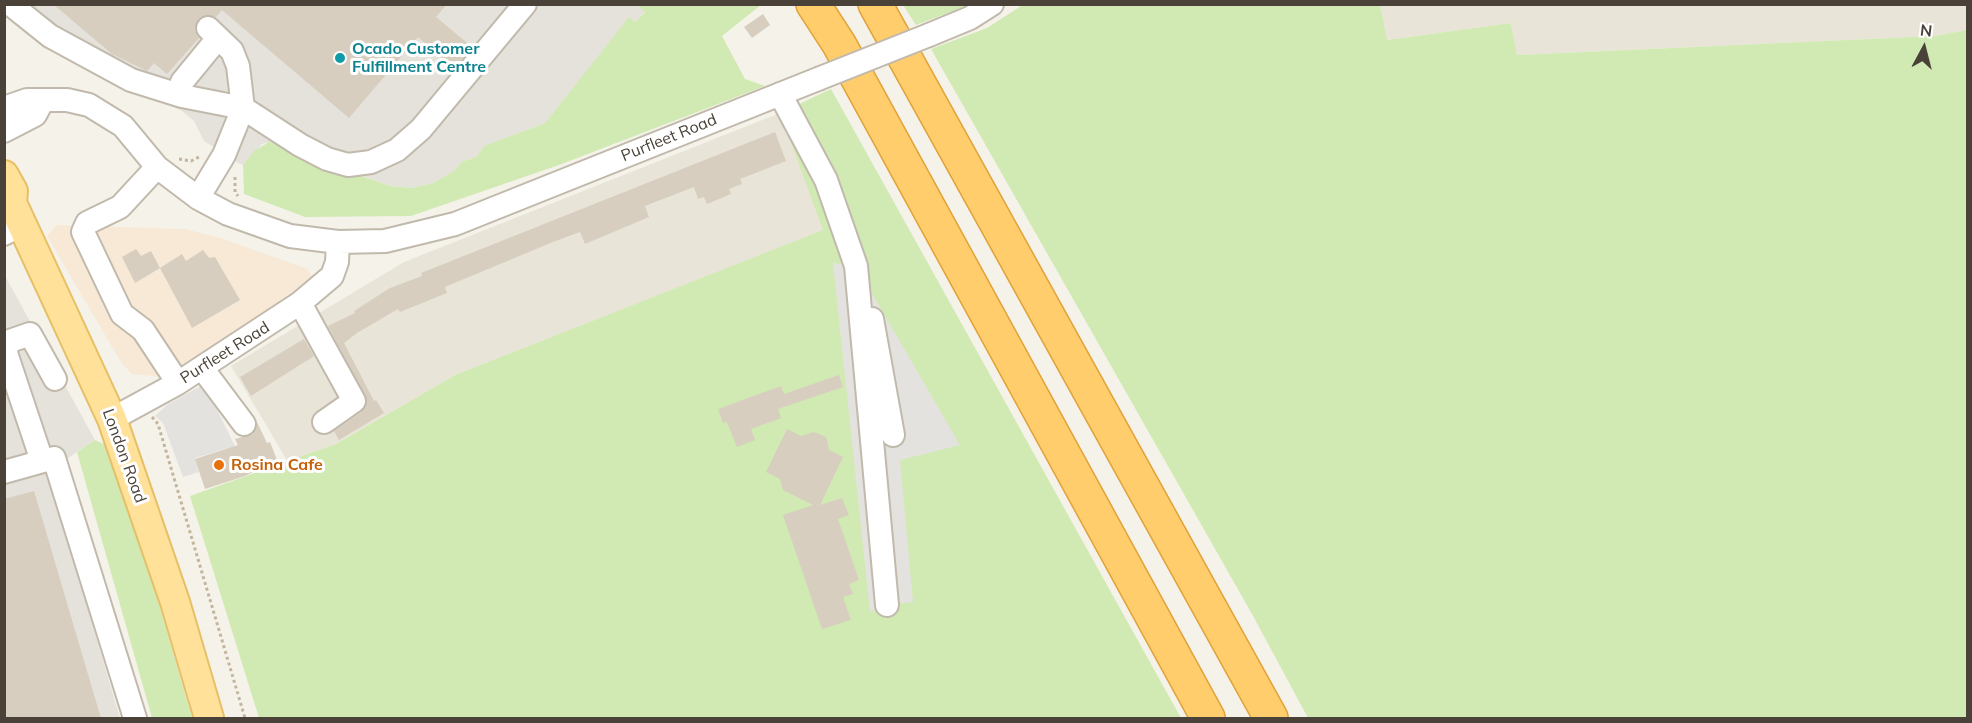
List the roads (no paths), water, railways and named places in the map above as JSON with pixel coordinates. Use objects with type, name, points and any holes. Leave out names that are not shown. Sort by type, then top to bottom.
[{"type":"highway","points":[[813,4],[839,44],[1208,718]]},
{"type":"highway","points":[[875,4],[1271,718]]},
{"type":"main road","name":"London Road","points":[[4,175],[13,191],[11,215],[112,419],[175,602],[209,718]]},
{"type":"street","points":[[10,4],[50,36],[94,62],[131,80],[178,95],[243,108],[300,145],[327,159],[348,165],[371,162],[397,150],[421,129],[525,4]]},
{"type":"street","name":"Purfleet Road","points":[[4,108],[27,100],[79,102],[103,111],[123,126],[157,167],[198,198],[228,214],[290,236],[338,242],[385,241],[446,227],[929,35],[970,18],[992,4]]},
{"type":"street","points":[[178,95],[182,82],[213,33],[232,51],[238,66],[243,108],[225,155],[198,198]]},
{"type":"street","points":[[780,94],[826,180],[856,266],[877,338],[893,435]]},
{"type":"street","points":[[4,131],[35,115],[42,102]]},
{"type":"street","points":[[157,167],[120,207],[87,223],[83,232],[122,314],[143,330],[178,382]]},
{"type":"street","name":"Purfleet Road","points":[[112,419],[202,368],[300,303],[332,276],[337,262],[338,242]]},
{"type":"street","points":[[856,266],[886,605]]},
{"type":"street","points":[[300,303],[354,401],[324,422]]},
{"type":"street","points":[[42,461],[6,353],[7,342],[30,334],[55,380]]},
{"type":"street","points":[[202,368],[244,424]]},
{"type":"street","points":[[4,472],[54,458],[135,718]]},
{"type":"place","name":"Ocado Customer Fulfillment Centre","points":[[340,58]]},
{"type":"place","name":"Rosina Cafe","points":[[219,465]]}]
